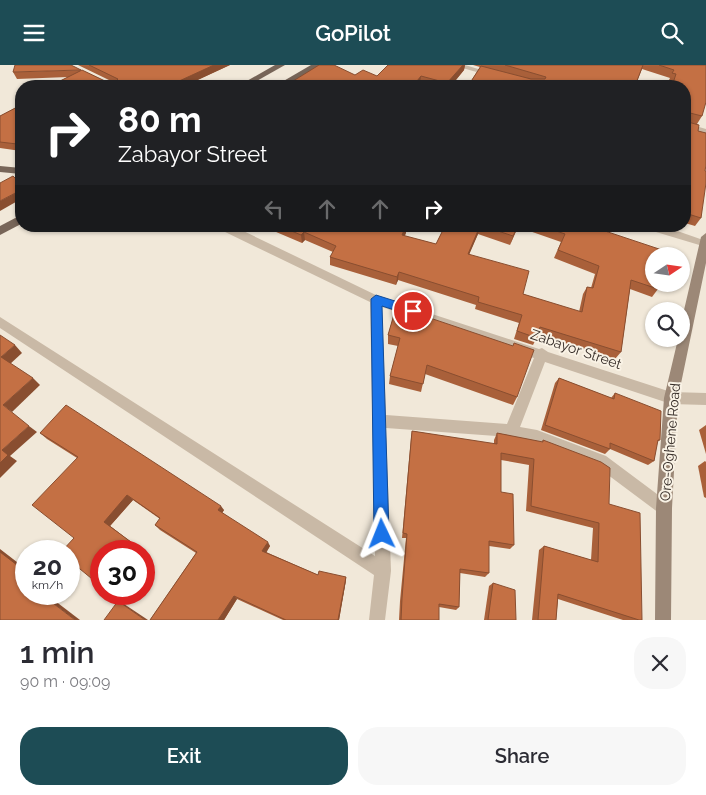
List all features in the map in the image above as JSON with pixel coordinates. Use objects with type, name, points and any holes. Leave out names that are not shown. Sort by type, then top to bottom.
[{"type":"main road","points":[[256,80],[281,65]]},
{"type":"main road","points":[[291,80],[317,65]]},
{"type":"main road","points":[[0,169],[15,170]]},
{"type":"main road","points":[[0,231],[15,222]]},
{"type":"street","points":[[456,65],[502,77]]},
{"type":"street","points":[[691,128],[706,132]]},
{"type":"street","name":"Zabayor Street","points":[[236,232],[376,299],[671,397],[706,399]]},
{"type":"street","points":[[674,232],[705,240]]},
{"type":"street","name":"Ore-Oghene Road","points":[[663,620],[664,508],[671,397],[705,240]]},
{"type":"street","points":[[376,299],[382,571],[377,620]]},
{"type":"street","points":[[0,322],[382,571]]},
{"type":"street","points":[[511,431],[542,353]]},
{"type":"street","points":[[378,421],[511,431],[537,437],[601,461],[664,508]]},
{"type":"building","points":[[15,65],[71,65],[81,70],[13,72]]},
{"type":"building","points":[[89,65],[214,65],[181,80],[118,79]]},
{"type":"building","points":[[319,65],[334,65],[355,75],[363,70],[377,76],[388,65],[463,65],[450,80],[436,80],[421,76],[418,80],[295,80]]},
{"type":"building","points":[[505,65],[643,65],[637,80],[472,80],[481,66],[531,79],[545,79],[546,77]]},
{"type":"building","points":[[659,65],[706,65],[706,102],[702,116],[691,113],[691,80],[674,80],[676,74],[672,73],[674,70]]},
{"type":"building","points":[[82,70],[103,80],[62,80]]},
{"type":"building","points":[[15,108],[15,144],[0,142],[0,116]]},
{"type":"building","points":[[691,123],[699,125],[698,131],[706,133],[706,183],[701,218],[691,215]]},
{"type":"building","points":[[13,176],[15,178],[15,193],[0,201],[0,183]]},
{"type":"building","points":[[304,232],[403,232],[402,235],[436,244],[442,232],[477,232],[468,254],[529,271],[523,294],[582,312],[587,287],[593,288],[599,266],[558,250],[565,234],[559,232],[608,232],[653,247],[645,247],[645,285],[631,280],[621,352],[540,327],[537,338],[517,331],[522,315],[478,302],[479,297],[399,272],[397,277],[330,257],[336,246]]},
{"type":"building","points":[[501,232],[515,232],[513,236]]},
{"type":"building","points":[[395,311],[433,319],[513,346],[514,343],[534,350],[517,397],[427,365],[423,384],[390,376],[400,338],[388,335]]},
{"type":"building","points":[[0,335],[15,345],[1,357],[33,378],[3,405],[29,426],[2,450],[8,455],[0,463]]},
{"type":"building","points":[[559,378],[614,399],[615,393],[661,411],[660,440],[658,440],[654,461],[610,443],[610,449],[545,425]]},
{"type":"building","points":[[66,405],[221,506],[218,510],[268,542],[262,551],[318,575],[319,571],[346,577],[338,620],[286,620],[234,596],[218,620],[150,620],[197,552],[155,525],[160,518],[127,495],[104,522],[128,540],[90,540],[90,577],[80,569],[80,540],[72,540],[74,538],[32,505],[78,457],[40,433]]},
{"type":"building","points":[[412,431],[497,444],[497,433],[543,442],[543,440],[601,462],[610,468],[609,504],[640,513],[642,620],[558,594],[556,620],[538,620],[544,546],[598,562],[599,523],[531,506],[534,459],[501,453],[501,492],[513,494],[514,545],[489,541],[489,573],[460,569],[459,607],[439,604],[439,620],[401,620],[407,534],[403,533]]},
{"type":"building","points":[[0,552],[15,563],[15,605],[55,605],[75,620],[0,620]]},
{"type":"building","points":[[493,583],[515,590],[516,620],[488,620]]},
{"type":"building","points":[[115,605],[124,605],[145,620],[104,620]]},
{"type":"route","points":[[382,534],[376,299],[413,311]]}]
